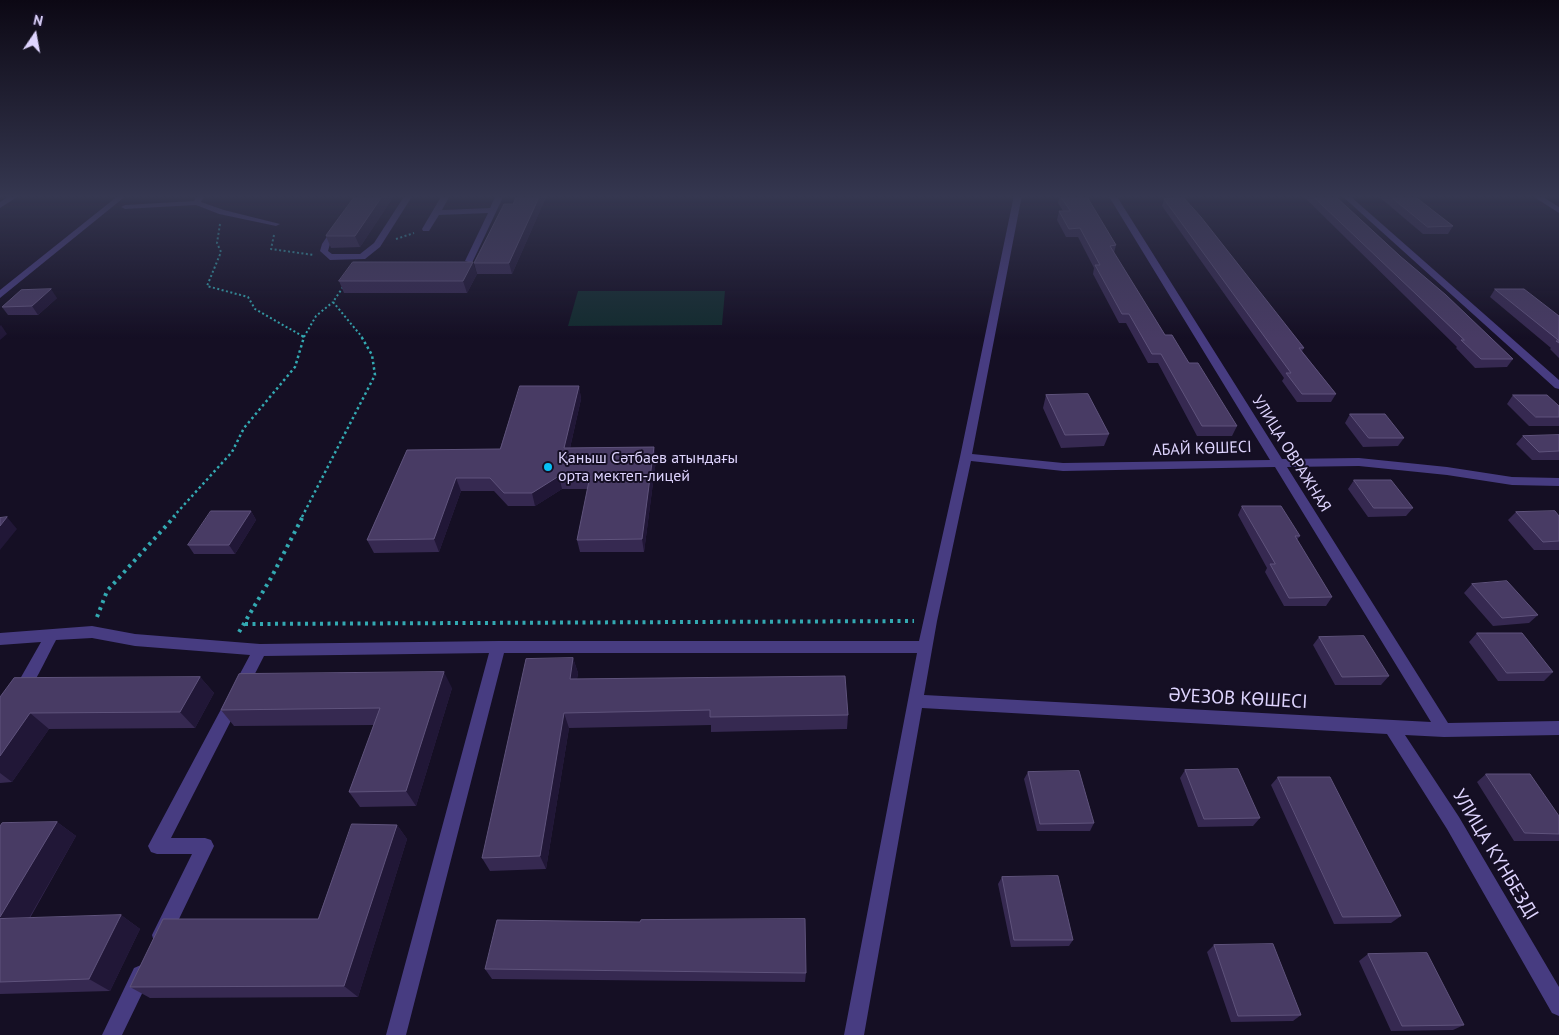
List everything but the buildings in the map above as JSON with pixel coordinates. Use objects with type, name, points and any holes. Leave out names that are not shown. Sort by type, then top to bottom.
[{"type":"street","points":[[0,295],[64,243]]},
{"type":"street","points":[[326,243],[324,251],[330,257],[362,257],[377,245]]},
{"type":"street","points":[[469,260],[477,243]]},
{"type":"street","points":[[854,1035],[930,621],[966,457],[1008,243]]},
{"type":"street","name":"УЛИЦА ОВРАЖНАЯ","points":[[1142,243],[1444,730]]},
{"type":"street","points":[[1399,243],[1559,386]]},
{"type":"street","name":"АБАЙ КӨШЕСІ","points":[[966,457],[1063,467],[1359,462],[1447,471],[1512,482],[1559,482]]},
{"type":"street","points":[[0,639],[92,632],[135,640],[260,650],[498,647],[926,647]]},
{"type":"street","points":[[0,718],[21,691],[52,635]]},
{"type":"street","points":[[396,1035],[498,647]]},
{"type":"street","points":[[112,1035],[205,846],[157,846],[260,650]]},
{"type":"street","name":"ӘУЕЗОВ КӨШЕСІ","points":[[915,701],[1392,728],[1444,730],[1559,728]]},
{"type":"street","name":"УЛИЦА КҮНБЕЗДІ","points":[[1392,728],[1453,823],[1559,1006]]},
{"type":"path","points":[[217,243],[221,252],[207,286],[248,297],[254,309],[304,337]]},
{"type":"path","points":[[272,243],[271,249],[330,257]]},
{"type":"path","points":[[377,245],[382,243]]},
{"type":"path","points":[[92,632],[107,590],[232,452],[244,428],[295,367],[304,337],[316,316],[333,302],[362,257]]},
{"type":"path","points":[[229,648],[271,578],[376,375],[377,368],[366,344],[333,302]]},
{"type":"path","points":[[245,624],[930,621]]},
{"type":"green space","points":[[578,291],[725,291],[722,325],[568,326]]},
{"type":"place","name":"Қаныш Сәтбаев атындағы орта мектеп-лицей","points":[[548,467]]}]
